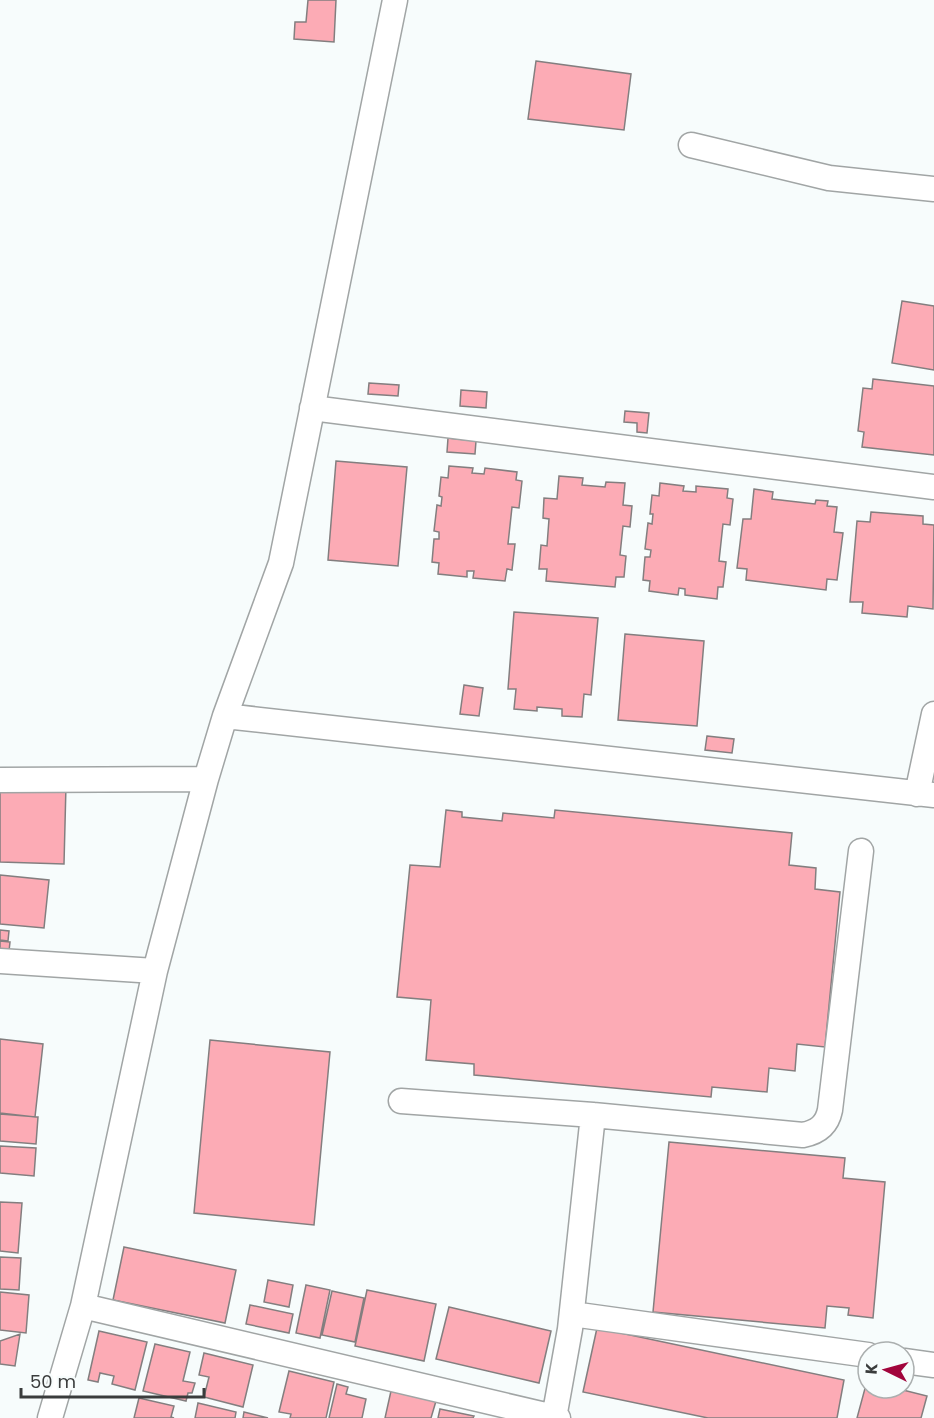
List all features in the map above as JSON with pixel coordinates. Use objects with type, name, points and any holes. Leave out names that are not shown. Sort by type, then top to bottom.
[{"type":"street","points":[[50,1418],[83,1306],[154,971],[225,716],[281,563],[395,0]]},
{"type":"street","points":[[691,145],[829,178],[934,189]]},
{"type":"street","points":[[312,408],[934,487]]},
{"type":"street","points":[[225,716],[925,795],[934,714]]},
{"type":"street","points":[[0,780],[206,779]]},
{"type":"street","points":[[401,1101],[812,1134],[819,1130],[828,1118],[830,1110],[861,851]]},
{"type":"street","points":[[0,962],[154,971]]},
{"type":"street","points":[[83,1306],[555,1418],[572,1314],[593,1115]]},
{"type":"street","points":[[572,1314],[856,1353]]},
{"type":"street","points":[[916,1362],[934,1365]]},
{"type":"building","points":[[308,0],[336,0],[334,42],[294,39],[295,22],[306,22]]},
{"type":"building","points":[[536,61],[631,74],[624,130],[528,119]]},
{"type":"building","points":[[902,301],[934,306],[934,370],[892,363]]},
{"type":"building","points":[[873,379],[934,386],[934,455],[862,447],[864,432],[858,431],[863,388],[872,389]]},
{"type":"building","points":[[369,383],[399,385],[398,396],[368,394]]},
{"type":"building","points":[[461,390],[487,392],[486,408],[460,406]]},
{"type":"building","points":[[625,411],[649,413],[647,433],[637,432],[637,423],[624,422]]},
{"type":"building","points":[[448,438],[476,441],[475,454],[447,452]]},
{"type":"building","points":[[336,461],[407,467],[398,566],[328,560]]},
{"type":"building","points":[[449,466],[473,468],[472,473],[484,474],[485,468],[517,472],[516,480],[522,481],[519,508],[512,507],[508,544],[515,544],[512,570],[507,569],[505,581],[473,578],[474,571],[467,571],[467,577],[438,574],[439,563],[432,562],[434,539],[439,539],[439,532],[434,531],[437,505],[441,506],[442,497],[439,496],[441,477],[448,478]]},
{"type":"building","points":[[559,476],[583,478],[582,485],[605,487],[606,482],[625,483],[623,505],[632,506],[630,527],[623,526],[620,555],[626,556],[624,577],[616,577],[615,587],[546,581],[547,569],[539,569],[541,545],[547,546],[549,519],[543,518],[544,498],[557,499]]},
{"type":"building","points":[[660,483],[684,486],[683,491],[696,492],[696,486],[728,489],[727,498],[733,499],[730,525],[723,524],[719,561],[726,562],[723,587],[718,587],[717,599],[685,595],[685,589],[679,588],[678,595],[649,591],[650,581],[643,580],[645,557],[650,557],[651,550],[645,549],[648,523],[652,524],[653,514],[650,514],[652,495],[659,496]]},
{"type":"building","points":[[754,489],[773,492],[772,499],[815,504],[816,500],[828,501],[827,506],[837,507],[834,532],[843,533],[837,580],[827,579],[826,590],[746,580],[747,569],[737,568],[743,519],[751,519]]},
{"type":"building","points":[[871,512],[923,516],[923,524],[934,525],[933,609],[908,606],[907,617],[862,613],[863,602],[850,602],[857,521],[870,522]]},
{"type":"building","points":[[514,612],[598,618],[591,695],[584,694],[582,717],[562,716],[562,709],[537,707],[537,711],[514,709],[516,689],[508,689]]},
{"type":"building","points":[[625,634],[704,641],[697,726],[618,720]]},
{"type":"building","points":[[464,685],[483,688],[479,716],[460,714]]},
{"type":"building","points":[[707,736],[734,739],[732,753],[705,750]]},
{"type":"building","points":[[0,783],[66,785],[64,864],[0,862]]},
{"type":"building","points":[[446,810],[462,812],[462,817],[502,821],[503,813],[554,818],[555,810],[792,833],[789,865],[816,868],[815,889],[840,892],[825,1047],[797,1044],[795,1071],[769,1068],[767,1092],[712,1087],[711,1097],[474,1075],[474,1064],[426,1060],[431,1000],[397,997],[410,865],[440,867]]},
{"type":"building","points":[[0,875],[49,880],[44,928],[0,924]]},
{"type":"building","points":[[0,930],[9,931],[8,941],[0,940]]},
{"type":"building","points":[[0,941],[10,942],[9,951],[0,950]]},
{"type":"building","points":[[0,1039],[43,1044],[35,1117],[0,1113]]},
{"type":"building","points":[[210,1040],[330,1052],[314,1225],[194,1213]]},
{"type":"building","points":[[0,1114],[38,1117],[36,1144],[0,1141]]},
{"type":"building","points":[[669,1142],[845,1158],[843,1178],[885,1182],[873,1318],[848,1315],[849,1308],[827,1306],[825,1328],[653,1312]]},
{"type":"building","points":[[0,1146],[36,1148],[34,1176],[0,1173]]},
{"type":"building","points":[[0,1202],[22,1203],[18,1253],[0,1251]]},
{"type":"building","points":[[124,1247],[236,1270],[225,1323],[113,1300]]},
{"type":"building","points":[[0,1257],[21,1258],[19,1290],[0,1289]]},
{"type":"building","points":[[268,1280],[293,1285],[289,1307],[264,1302]]},
{"type":"building","points":[[306,1285],[330,1290],[320,1338],[296,1333]]},
{"type":"building","points":[[367,1290],[436,1304],[424,1361],[355,1346]]},
{"type":"building","points":[[332,1291],[364,1298],[355,1342],[322,1335]]},
{"type":"building","points":[[0,1292],[29,1295],[26,1333],[0,1330]]},
{"type":"building","points":[[250,1305],[293,1314],[289,1333],[246,1324]]},
{"type":"building","points":[[449,1307],[551,1331],[539,1383],[436,1359]]},
{"type":"building","points":[[597,1328],[844,1380],[837,1418],[708,1418],[583,1392]]},
{"type":"building","points":[[99,1331],[147,1342],[135,1390],[112,1384],[114,1376],[100,1373],[98,1382],[88,1380]]},
{"type":"building","points":[[20,1334],[15,1366],[0,1364],[0,1341]]},
{"type":"building","points":[[155,1344],[190,1352],[183,1381],[195,1383],[186,1401],[143,1391]]},
{"type":"building","points":[[204,1353],[253,1365],[243,1407],[204,1397],[209,1377],[199,1375]]},
{"type":"building","points":[[289,1371],[334,1382],[326,1418],[290,1418],[291,1414],[279,1412]]},
{"type":"building","points":[[337,1384],[348,1387],[346,1394],[366,1399],[362,1418],[329,1418]]},
{"type":"building","points":[[391,1391],[436,1401],[431,1418],[385,1418]]},
{"type":"building","points":[[916,1393],[927,1396],[921,1418],[857,1418],[862,1400],[916,1400]]},
{"type":"building","points":[[139,1398],[174,1406],[171,1417],[174,1418],[134,1418]]},
{"type":"building","points":[[198,1403],[236,1412],[235,1418],[195,1418]]},
{"type":"building","points":[[440,1409],[474,1416],[473,1418],[438,1418]]},
{"type":"building","points":[[244,1412],[268,1418],[243,1418]]}]
